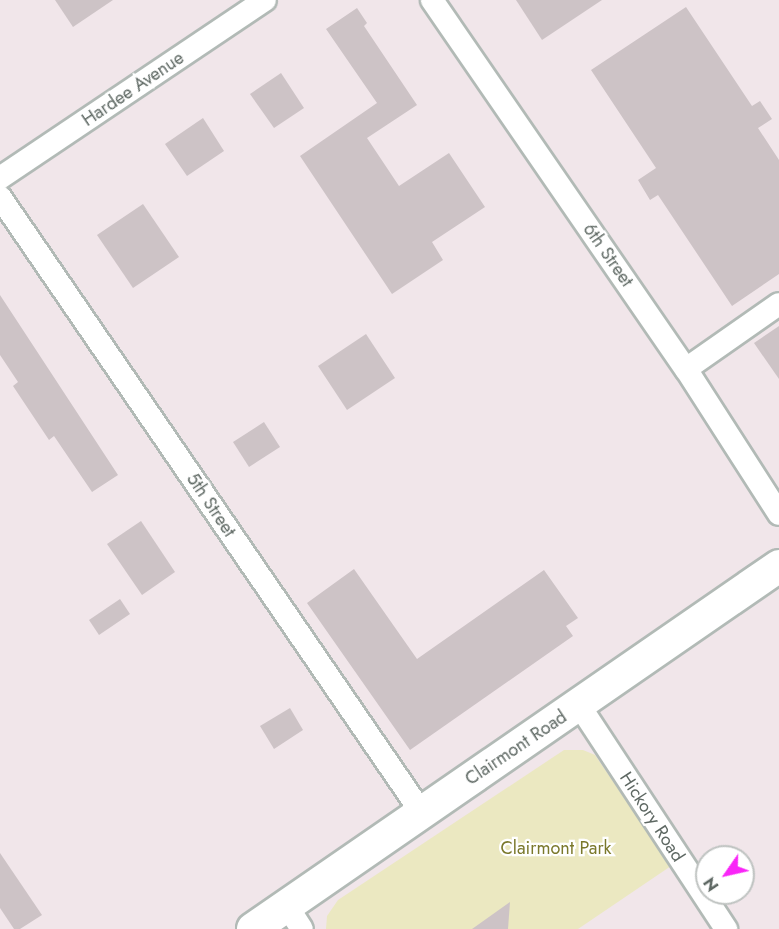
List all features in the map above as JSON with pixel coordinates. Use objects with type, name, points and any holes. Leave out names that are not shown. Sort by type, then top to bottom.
[{"type":"main road","name":"Clairmont Road","points":[[253,929],[295,918],[422,813],[779,566]]},
{"type":"street","name":"Hardee Avenue","points":[[0,178],[265,0]]},
{"type":"street","name":"6th Street","points":[[432,0],[686,369],[779,514]]},
{"type":"street","name":"5th Street","points":[[0,197],[422,813]]},
{"type":"street","points":[[686,369],[779,304]]},
{"type":"street","name":"Hickory Road","points":[[579,705],[726,929]]},
{"type":"green space","name":"Clairmont Park","points":[[564,750],[583,750],[595,755],[671,866],[578,929],[326,929],[327,916],[338,900]]},
{"type":"building","points":[[55,0],[113,0],[73,27]]},
{"type":"building","points":[[516,0],[602,0],[542,40]]},
{"type":"building","points":[[686,7],[752,106],[760,101],[772,119],[758,128],[779,160],[779,274],[732,306],[658,195],[650,200],[638,180],[656,168],[591,70]]},
{"type":"building","points":[[357,8],[367,23],[364,26],[417,105],[367,138],[399,186],[449,153],[485,207],[432,242],[443,260],[392,294],[300,156],[377,103],[326,29]]},
{"type":"building","points":[[281,73],[304,108],[274,128],[250,94]]},
{"type":"building","points":[[203,118],[224,151],[187,176],[165,144]]},
{"type":"building","points":[[143,204],[179,257],[133,288],[97,235]]},
{"type":"building","points":[[0,295],[118,475],[92,492],[54,436],[49,440],[13,386],[18,382],[0,355]]},
{"type":"building","points":[[779,326],[779,379],[754,343]]},
{"type":"building","points":[[366,334],[395,378],[347,410],[318,366]]},
{"type":"building","points":[[264,422],[280,447],[249,467],[233,442]]},
{"type":"building","points":[[141,521],[175,572],[142,595],[107,544]]},
{"type":"building","points":[[354,569],[417,659],[544,570],[578,618],[566,626],[573,636],[410,750],[307,603]]},
{"type":"building","points":[[120,599],[130,614],[99,635],[89,620]]},
{"type":"building","points":[[290,708],[303,730],[274,749],[260,726]]},
{"type":"building","points":[[0,853],[42,915],[20,929],[14,929],[0,908]]},
{"type":"building","points":[[510,902],[508,929],[472,929]]}]
